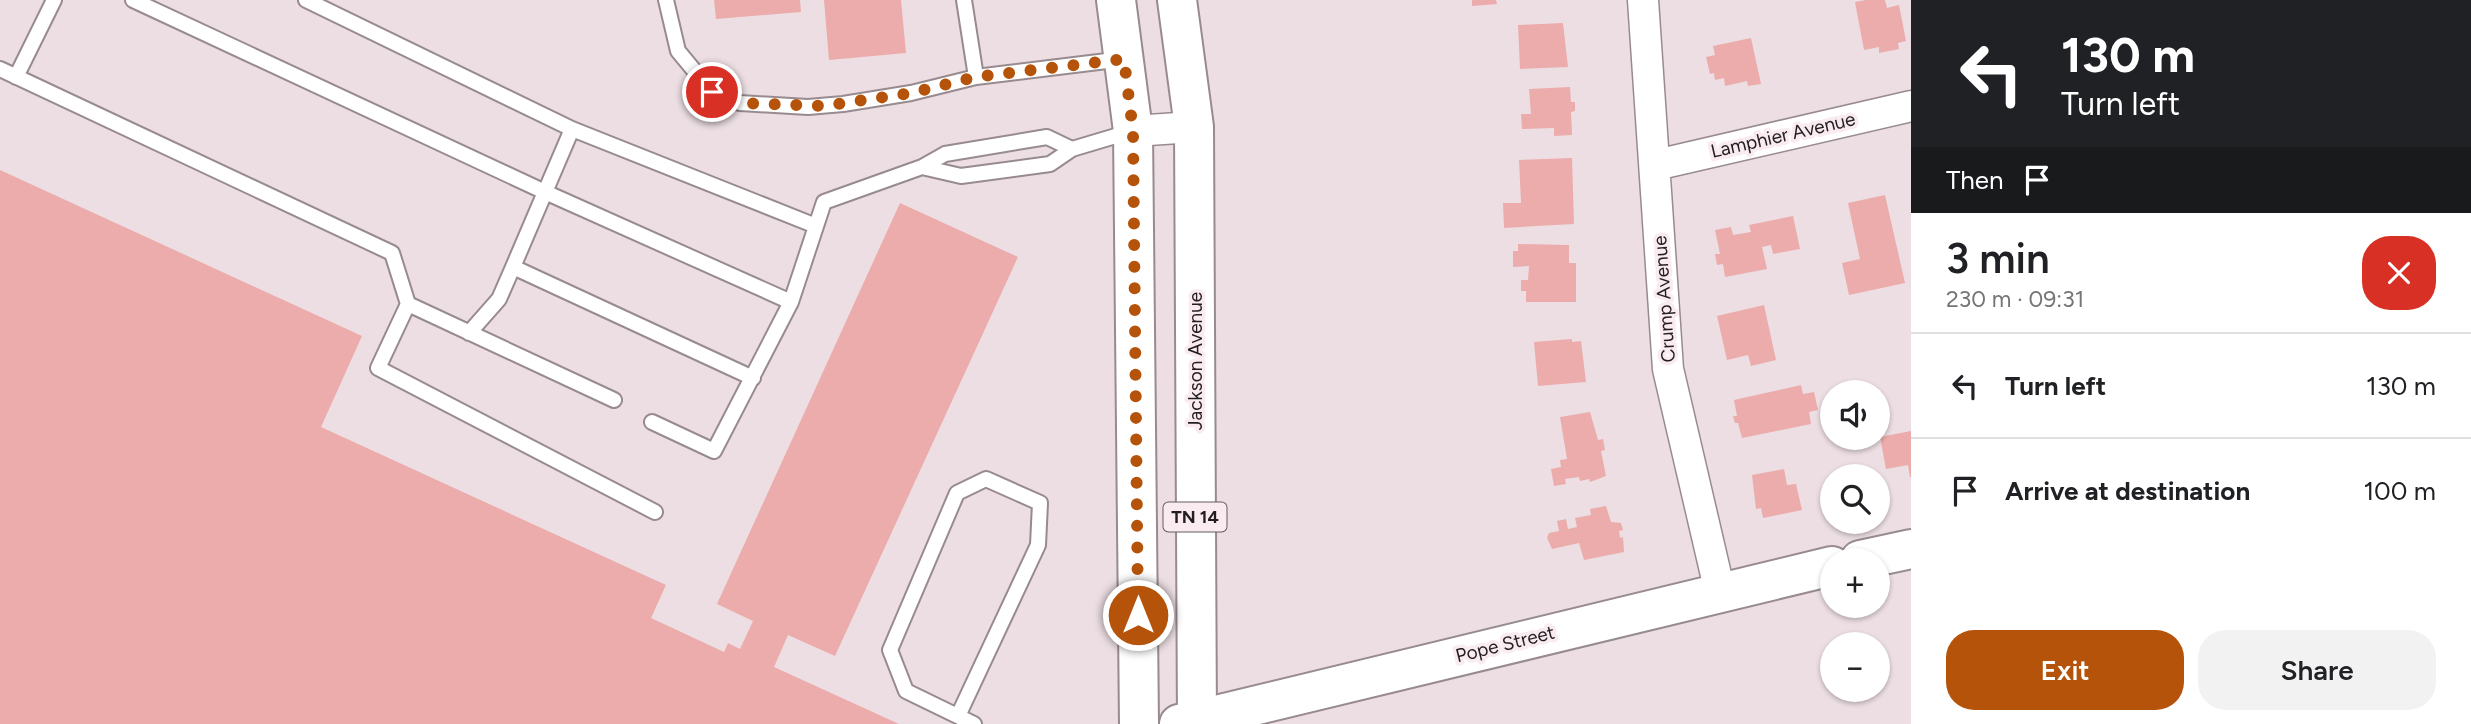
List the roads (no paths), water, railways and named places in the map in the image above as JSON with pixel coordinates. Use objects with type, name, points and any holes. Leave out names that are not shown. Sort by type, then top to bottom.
[{"type":"main road","name":"TN 14","points":[[1116,0],[1133,131],[1139,724]]},
{"type":"main road","name":"Jackson Avenue","points":[[1177,0],[1194,127],[1191,722]]},
{"type":"main road","points":[[1890,554],[1911,549]]},
{"type":"main road","name":"Pope Street","points":[[1191,722],[1820,569]]},
{"type":"street","name":"Crump Avenue","points":[[1643,0],[1668,369],[1720,592]]},
{"type":"street","name":"Lamphier Avenue","points":[[1656,165],[1911,106]]},
{"type":"street","points":[[1133,131],[1194,127]]},
{"type":"lane","points":[[16,77],[54,0]]},
{"type":"lane","points":[[133,0],[545,192],[790,302]]},
{"type":"lane","points":[[306,0],[572,129],[816,226]]},
{"type":"lane","points":[[666,0],[678,51],[712,92],[740,103],[808,107],[843,104],[911,93],[976,77],[1124,59]]},
{"type":"lane","points":[[964,0],[976,77]]},
{"type":"lane","points":[[0,69],[392,253],[408,304],[378,368],[655,513]]},
{"type":"lane","points":[[469,333],[499,299],[572,129]]},
{"type":"lane","points":[[922,167],[961,176],[1050,164],[1072,149],[1133,131]]},
{"type":"lane","points":[[652,422],[714,451],[790,302],[824,201],[922,167],[945,154],[1047,137],[1072,149]]},
{"type":"lane","points":[[513,267],[753,378]]},
{"type":"lane","points":[[408,304],[614,400]]},
{"type":"lane","points":[[958,716],[1038,545],[1040,503],[986,479],[957,493],[890,650],[906,691],[974,724]]}]
